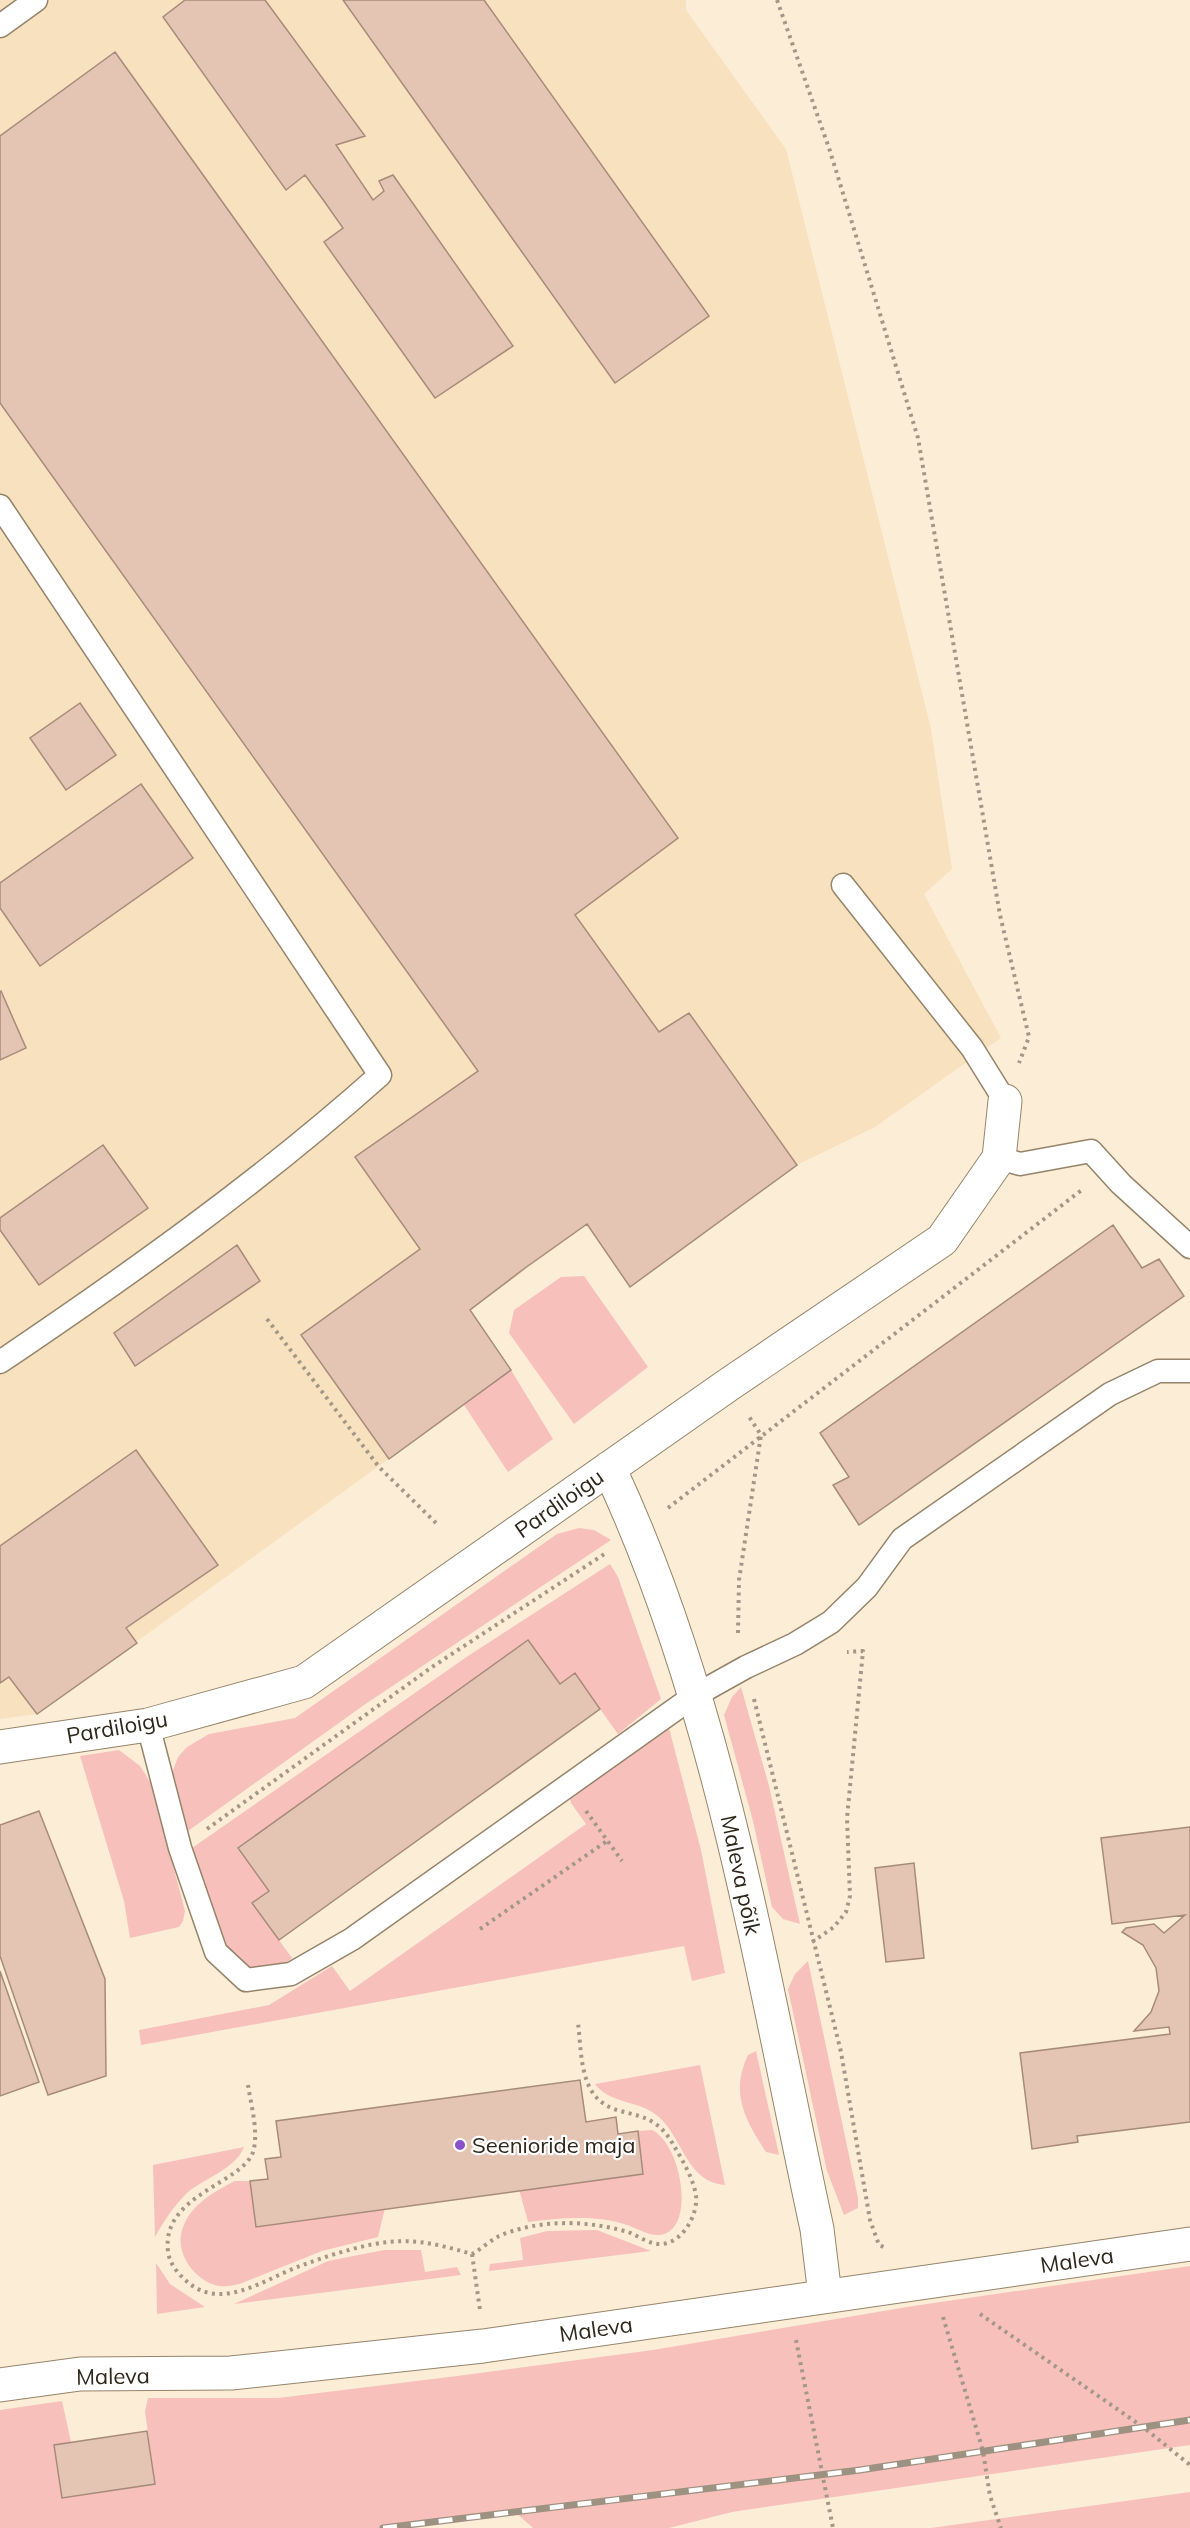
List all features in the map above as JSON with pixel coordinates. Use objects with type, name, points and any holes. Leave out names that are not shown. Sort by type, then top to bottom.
[{"type":"street","name":"Pardiloigu","points":[[0,1747],[148,1725],[304,1682],[728,1385],[942,1240],[999,1158],[1005,1101]]},
{"type":"street","name":"Maleva põik","points":[[609,1468],[639,1531],[694,1696],[725,1802],[817,2229],[825,2295]]},
{"type":"street","name":"Maleva","points":[[0,2385],[80,2374],[231,2373],[483,2346],[1190,2244]]},
{"type":"lane","points":[[0,26],[36,0]]},
{"type":"lane","points":[[0,506],[380,1075],[336,1114],[166,1248],[0,1362]]},
{"type":"lane","points":[[843,885],[972,1048],[1005,1101]]},
{"type":"lane","points":[[999,1158],[1020,1164],[1091,1151],[1108,1170],[1190,1246]]},
{"type":"lane","points":[[148,1725],[180,1848],[216,1952],[246,1980],[291,1974],[352,1939],[694,1696],[746,1666],[795,1644],[831,1622],[867,1587],[902,1539],[946,1506],[1110,1394],[1158,1371],[1190,1371]]},
{"type":"path","points":[[777,0],[831,151],[918,438],[1000,915],[1029,1038],[1005,1101]]},
{"type":"path","points":[[180,1848],[432,1667],[639,1531],[1108,1170]]},
{"type":"path","points":[[267,1319],[379,1467],[437,1524]]},
{"type":"path","points":[[728,1385],[761,1435],[739,1580],[738,1635],[841,2052],[870,2220],[879,2245],[910,2260],[932,2282],[1143,2427],[1190,2465]]},
{"type":"path","points":[[795,1644],[806,1654],[862,1651],[847,1818],[850,1896],[846,1912],[834,1927],[812,1942]]},
{"type":"path","points":[[567,1785],[622,1861]]},
{"type":"path","points":[[480,1929],[607,1841]]},
{"type":"path","points":[[472,2254],[498,2236],[545,2224],[582,2223],[628,2232],[662,2244],[680,2236],[694,2212],[696,2195],[678,2153],[664,2129],[656,2121],[605,2104],[590,2087],[585,2071],[578,2023]]},
{"type":"path","points":[[248,2085],[255,2138],[253,2153],[240,2168],[193,2199],[169,2235],[168,2257],[191,2286],[203,2293],[236,2293],[339,2252],[377,2244],[427,2241],[472,2254]]},
{"type":"path","points":[[472,2254],[483,2346]]},
{"type":"path","points":[[932,2282],[983,2451],[990,2496],[1001,2528]]},
{"type":"path","points":[[789,2301],[832,2528]]},
{"type":"shaded area","points":[[0,0],[686,0],[686,10],[786,149],[931,729],[952,869],[924,894],[1001,1038],[875,1127],[797,1165],[630,1287],[587,1225],[470,1310],[511,1370],[37,1714],[0,1719]]},
{"type":"shaded area","points":[[584,1276],[648,1367],[574,1424],[509,1333],[514,1310],[561,1277]]},
{"type":"shaded area","points":[[511,1370],[553,1439],[508,1472],[464,1405]]},
{"type":"shaded area","points":[[579,1528],[594,1530],[611,1540],[364,1705],[188,1831],[172,1773],[178,1757],[187,1747],[209,1734],[295,1718],[557,1534]]},
{"type":"shaded area","points":[[610,1564],[618,1577],[661,1699],[618,1734],[575,1674],[560,1684],[390,1740],[238,1848],[269,1891],[252,1903],[292,1958],[287,1962],[290,1965],[250,1969],[225,1943],[210,1915],[192,1848],[468,1656]]},
{"type":"shaded area","points":[[741,1687],[769,1786],[800,1924],[783,1919],[772,1907],[753,1821],[724,1715],[732,1697]]},
{"type":"shaded area","points":[[669,1728],[701,1850],[725,1973],[692,1981],[684,1946],[141,2045],[139,2030],[269,2005],[332,1966],[350,1991],[586,1824],[571,1803],[570,1797]]},
{"type":"shaded area","points":[[119,1750],[140,1766],[152,1785],[185,1911],[179,1927],[130,1938],[124,1901],[80,1756]]},
{"type":"shaded area","points":[[808,1961],[858,2198],[858,2208],[844,2215],[827,2171],[788,1989],[795,1974]]},
{"type":"shaded area","points":[[756,2051],[779,2155],[766,2152],[742,2106],[740,2082],[743,2069],[748,2055]]},
{"type":"shaded area","points":[[700,2065],[725,2185],[712,2182],[694,2169],[668,2127],[653,2112],[609,2096],[595,2084]]},
{"type":"shaded area","points":[[652,2130],[662,2138],[671,2152],[681,2187],[678,2219],[671,2230],[655,2235],[613,2221],[589,2218],[528,2222],[519,2189],[643,2174],[638,2131]]},
{"type":"shaded area","points":[[244,2147],[234,2162],[186,2194],[169,2214],[155,2237],[153,2165]]},
{"type":"shaded area","points":[[235,2181],[250,2181],[256,2226],[385,2208],[378,2237],[322,2251],[242,2283],[225,2286],[211,2284],[197,2274],[186,2260],[182,2252],[181,2235],[188,2216],[194,2209],[218,2190]]},
{"type":"shaded area","points":[[597,2230],[651,2251],[489,2271],[490,2264],[523,2260],[520,2238],[547,2231]]},
{"type":"shaded area","points":[[384,2250],[421,2250],[425,2272],[457,2267],[461,2275],[234,2304],[328,2261]]},
{"type":"shaded area","points":[[156,2263],[170,2284],[205,2307],[157,2314]]},
{"type":"shaded area","points":[[1190,2266],[1190,2445],[732,2512],[669,2528],[533,2528],[515,2512],[383,2528],[0,2528],[0,2410],[62,2401],[71,2442],[54,2445],[62,2498],[155,2484],[145,2411],[148,2398],[278,2398],[457,2376],[653,2350],[913,2306]]},
{"type":"shaded area","points":[[1190,2492],[1190,2528],[931,2528]]},
{"type":"building","points":[[185,0],[265,0],[365,136],[336,145],[373,200],[384,191],[379,181],[393,175],[513,346],[435,398],[324,242],[343,228],[324,201],[305,175],[286,190],[163,17]]},
{"type":"building","points":[[343,0],[484,0],[709,316],[615,383]]},
{"type":"building","points":[[115,52],[678,838],[575,915],[659,1032],[689,1013],[797,1165],[630,1287],[587,1224],[525,1268],[470,1310],[511,1370],[389,1459],[301,1335],[420,1249],[355,1157],[478,1071],[0,403],[0,136]]},
{"type":"building","points":[[80,703],[116,755],[66,790],[30,738]]},
{"type":"building","points":[[141,784],[193,858],[40,966],[0,908],[0,883]]},
{"type":"building","points":[[0,992],[26,1048],[0,1060]]},
{"type":"building","points":[[103,1145],[148,1208],[39,1285],[0,1230],[0,1218]]},
{"type":"building","points":[[1113,1225],[1142,1268],[1159,1259],[1184,1296],[859,1525],[833,1485],[849,1477],[820,1433]]},
{"type":"building","points":[[237,1245],[260,1281],[135,1366],[114,1333]]},
{"type":"building","points":[[136,1450],[218,1565],[126,1628],[137,1643],[37,1714],[9,1677],[0,1683],[0,1546]]},
{"type":"building","points":[[528,1640],[560,1684],[575,1673],[600,1709],[279,1940],[252,1903],[269,1891],[238,1848]]},
{"type":"building","points":[[39,1811],[105,1979],[106,2076],[48,2095],[0,1956],[0,1825]]},
{"type":"building","points":[[1190,1827],[1190,2122],[1077,2136],[1078,2142],[1032,2149],[1020,2053],[1170,2034],[1169,2027],[1134,2031],[1151,2012],[1159,1991],[1156,1968],[1143,1945],[1122,1932],[1126,1928],[1154,1924],[1164,1933],[1185,1915],[1112,1924],[1101,1838]]},
{"type":"building","points":[[914,1863],[924,1958],[886,1962],[875,1868]]},
{"type":"building","points":[[0,1971],[39,2082],[0,2096]]},
{"type":"building","name":"Seenioride maja","points":[[580,2080],[586,2122],[616,2117],[618,2134],[638,2131],[643,2174],[256,2227],[250,2181],[268,2179],[265,2159],[281,2157],[276,2121]]},
{"type":"building","points":[[147,2431],[155,2484],[62,2498],[54,2445]]},
{"type":"railway","points":[[383,2528],[860,2470],[1190,2420]]},
{"type":"place","name":"Seenioride maja","points":[[460,2145]]}]
